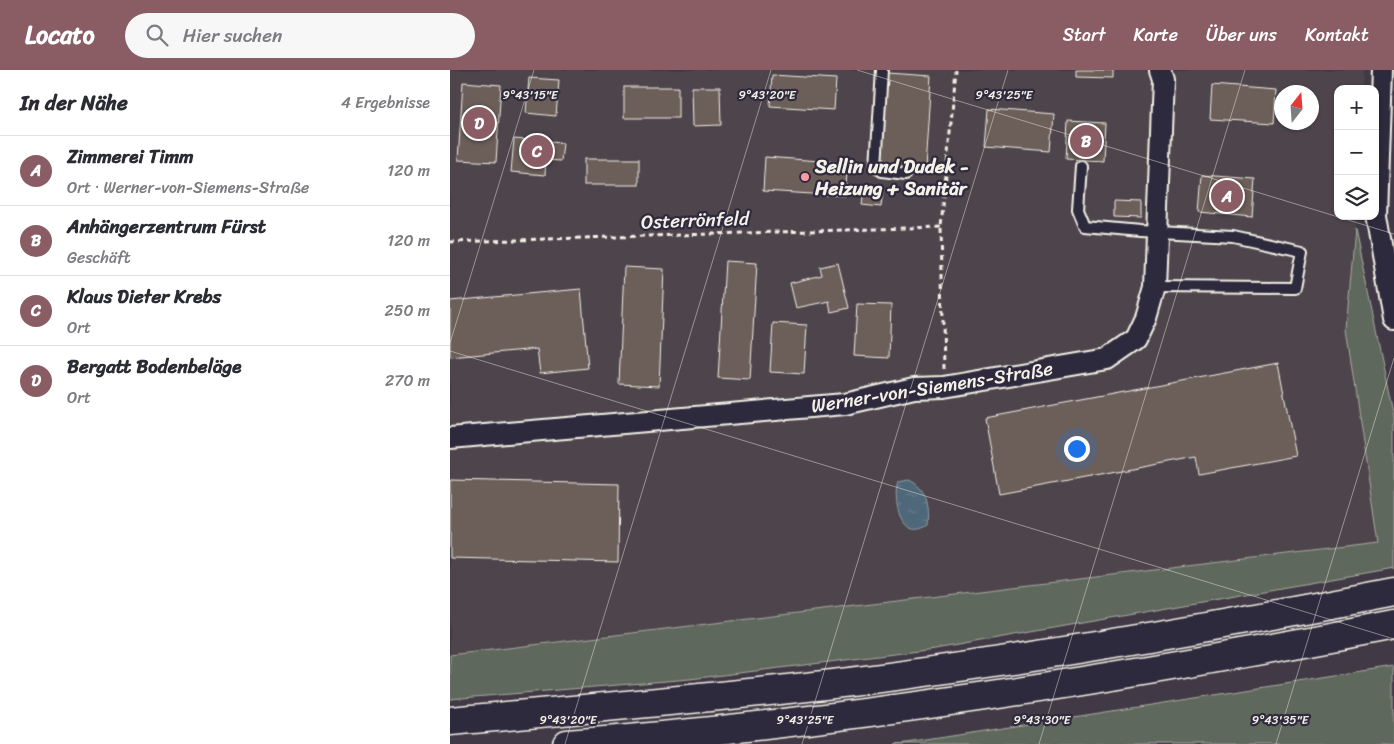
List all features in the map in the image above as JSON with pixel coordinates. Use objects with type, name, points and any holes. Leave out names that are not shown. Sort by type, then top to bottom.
[{"type":"highway","points":[[450,722],[686,700],[851,682],[1184,632],[1394,592]]},
{"type":"highway","points":[[567,744],[693,733],[844,715],[1010,692],[1253,653],[1394,625]]},
{"type":"street","name":"Werner-von-Siemens-Straße","points":[[450,438],[845,404],[914,388],[944,387],[1107,359],[1136,338],[1146,318],[1155,287],[1163,79],[1160,70]]},
{"type":"street","points":[[1382,70],[1376,215],[1394,320]]},
{"type":"lane","points":[[882,70],[876,166],[882,171],[906,174]]},
{"type":"lane","points":[[1081,166],[1078,209],[1085,226],[1233,236],[1302,252],[1295,288],[1155,287]]},
{"type":"path","points":[[944,387],[940,227],[956,70]]},
{"type":"path","name":"Osterrönfeld","points":[[450,242],[940,227]]},
{"type":"shaded area","points":[[450,70],[1362,70],[1361,85],[1334,85],[1334,220],[1356,220],[1346,329],[1378,543],[450,655]]},
{"type":"green space","points":[[1355,230],[1394,418],[1394,568],[935,649],[690,679],[450,699],[450,655],[1378,543],[1346,329]]},
{"type":"green space","points":[[1394,667],[1394,744],[895,744],[907,743]]},
{"type":"water","points":[[909,480],[920,488],[928,505],[928,525],[919,529],[911,528],[905,524],[896,499],[898,482]]},
{"type":"building","points":[[1076,70],[1113,70],[1113,78],[1076,77]]},
{"type":"building","points":[[887,73],[931,76],[925,168],[881,165]]},
{"type":"building","points":[[772,75],[836,79],[834,110],[770,106]]},
{"type":"building","points":[[529,78],[559,80],[556,116],[526,113]]},
{"type":"building","points":[[463,82],[501,85],[496,162],[458,160]]},
{"type":"building","points":[[1212,85],[1274,90],[1274,123],[1210,119]]},
{"type":"building","points":[[624,87],[678,87],[678,118],[624,118]]},
{"type":"building","points":[[692,87],[720,87],[721,125],[693,126]]},
{"type":"building","points":[[989,109],[1054,114],[1051,152],[986,147]]},
{"type":"building","points":[[1068,121],[1105,123],[1103,161],[1066,159]]},
{"type":"building","points":[[514,139],[563,143],[561,161],[546,160],[545,175],[511,172]]},
{"type":"building","name":"Sellin und Dudek - Heizung + Sanitär","points":[[765,157],[848,163],[845,196],[763,191]]},
{"type":"building","points":[[584,159],[639,159],[639,185],[584,185]]},
{"type":"building","points":[[1202,175],[1255,179],[1252,217],[1199,212]]},
{"type":"building","points":[[864,188],[883,189],[881,207],[862,205]]},
{"type":"building","points":[[1114,201],[1141,202],[1141,218],[1114,217]]},
{"type":"building","points":[[725,261],[757,263],[750,380],[718,378]]},
{"type":"building","points":[[838,263],[849,308],[831,312],[829,301],[796,308],[790,283],[822,275],[820,267]]},
{"type":"building","points":[[624,267],[664,269],[659,386],[619,384]]},
{"type":"building","points":[[581,289],[588,368],[540,373],[537,349],[450,357],[450,301]]},
{"type":"building","points":[[857,304],[891,305],[889,358],[854,356]]},
{"type":"building","points":[[773,323],[807,325],[804,374],[770,372]]},
{"type":"building","points":[[1278,363],[1296,456],[1199,474],[1196,457],[999,494],[985,418]]},
{"type":"building","points":[[450,480],[619,484],[618,562],[450,558]]},
{"type":"place","name":"Bergatt Bodenbeläge","points":[[479,123]]},
{"type":"place","name":"Anhängerzentrum Fürst","points":[[1086,141]]},
{"type":"place","name":"Klaus Dieter Krebs","points":[[537,151]]},
{"type":"place","name":"Sellin und Dudek - Heizung + Sanitär","points":[[805,177]]},
{"type":"place","name":"Zimmerei Timm","points":[[1227,196]]}]
